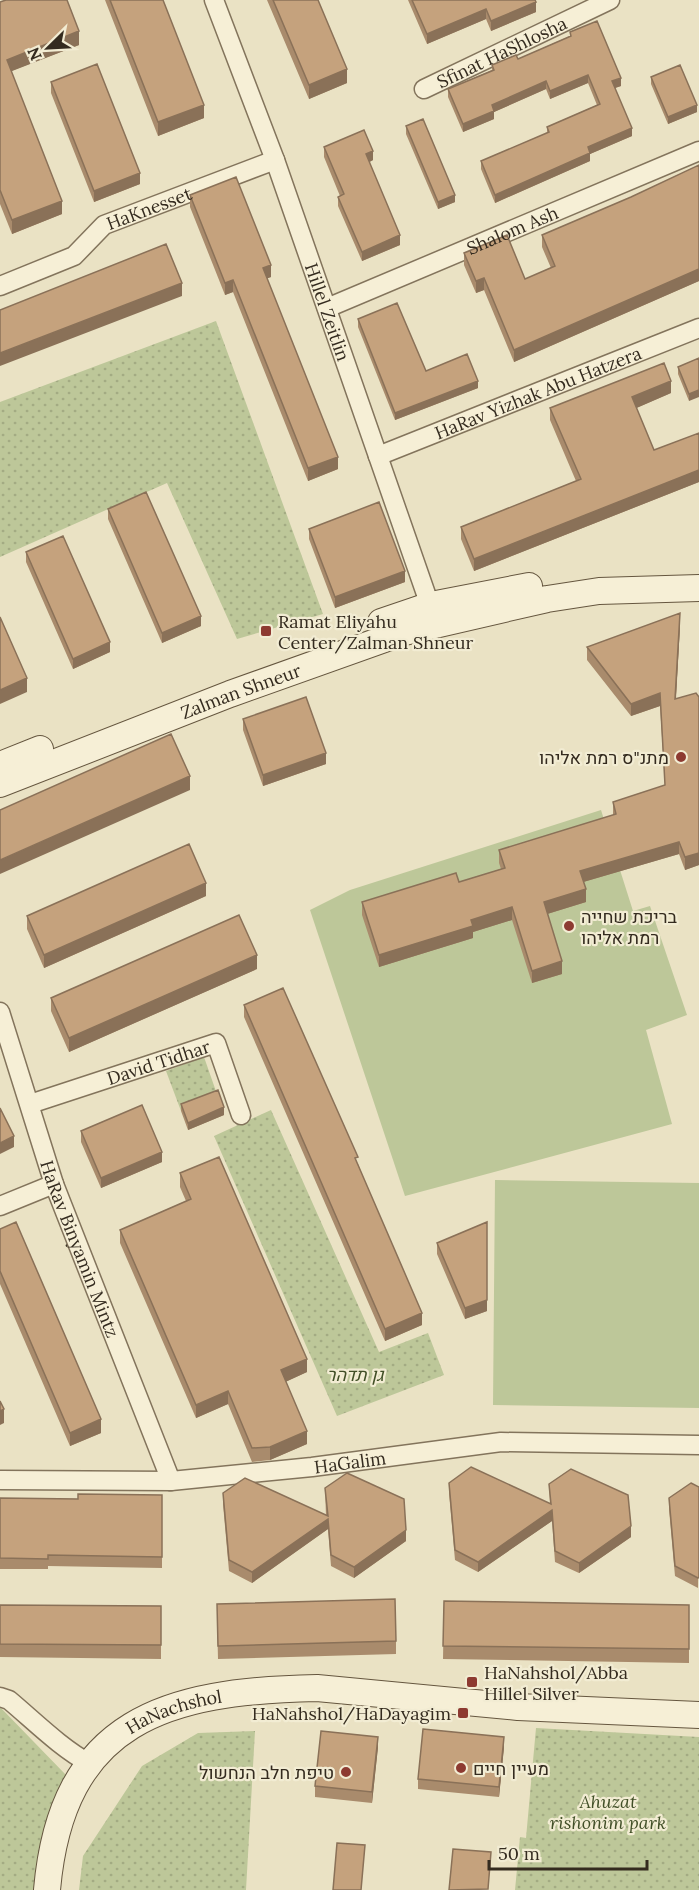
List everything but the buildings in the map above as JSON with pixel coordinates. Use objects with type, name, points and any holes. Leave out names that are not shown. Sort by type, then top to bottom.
[{"type":"street","name":"Hillel Zeitlin","points":[[214,0],[275,160],[433,614]]},
{"type":"street","name":"Sfinat HaShlosha","points":[[424,88],[610,0]]},
{"type":"street","name":"Shalom Ash","points":[[327,308],[699,151]]},
{"type":"street","name":"HaKnesset","points":[[0,286],[74,256],[104,225],[275,160]]},
{"type":"street","name":"HaRav Yizhak Abu Hatzera","points":[[378,456],[699,328]]},
{"type":"street","name":"Zalman Shneur","points":[[0,765],[226,677],[433,614],[598,575],[699,574]]},
{"type":"street","name":"Zalman Shneur","points":[[0,784],[231,694],[404,632],[433,614],[599,591],[699,588]]},
{"type":"street","name":"HaRav Binyamin Mintz","points":[[0,1012],[54,1184],[171,1481]]},
{"type":"street","name":"David Tidhar","points":[[30,1104],[216,1043],[241,1115]]},
{"type":"street","points":[[0,1206],[54,1184]]},
{"type":"street","name":"HaGalim","points":[[0,1480],[171,1481],[312,1467],[501,1442],[699,1445]]},
{"type":"street","name":"HaNachshol","points":[[47,1890],[55,1834],[89,1762],[105,1745],[133,1724],[166,1708],[201,1699],[284,1689],[317,1688],[518,1707],[699,1715]]},
{"type":"street","points":[[0,1697],[9,1700],[54,1736],[70,1753],[89,1762]]},
{"type":"street","name":"HaNachshol","points":[[518,1707],[699,1698]]},
{"type":"green space","points":[[216,321],[323,614],[237,639],[167,483],[0,557],[0,402]]},
{"type":"green space","points":[[601,810],[633,911],[650,906],[687,1015],[646,1030],[672,1124],[405,1196],[310,910],[350,890]]},
{"type":"green space","points":[[204,1057],[218,1097],[181,1111],[166,1071]]},
{"type":"green space","name":"גן תדהר","points":[[271,1110],[379,1352],[428,1333],[444,1375],[337,1416],[214,1136]]},
{"type":"green space","points":[[495,1180],[699,1183],[699,1408],[493,1405]]},
{"type":"green space","points":[[0,1707],[66,1775],[43,1840],[38,1890],[0,1890]]},
{"type":"green space","name":"Ahuzat rishonim park","points":[[536,1728],[699,1737],[699,1890],[515,1890],[520,1837],[526,1838]]},
{"type":"green space","points":[[255,1731],[246,1890],[79,1890],[83,1856],[142,1766],[198,1733]]},
{"type":"place","name":"Ramat Eliyahu Center/Zalman Shneur","points":[[266,631]]},
{"type":"place","name":"מתנ\"ס רמת אליהו","points":[[681,757]]},
{"type":"place","name":"בריכת שחייה רמת אליהו","points":[[569,926]]},
{"type":"place","name":"HaNahshol/Abba Hillel Silver","points":[[472,1682]]},
{"type":"place","name":"HaNahshol/HaDayagim","points":[[463,1713]]},
{"type":"place","name":"מעיין חיים","points":[[461,1768]]},
{"type":"place","name":"טיפת חלב הנחשול","points":[[346,1772]]}]
